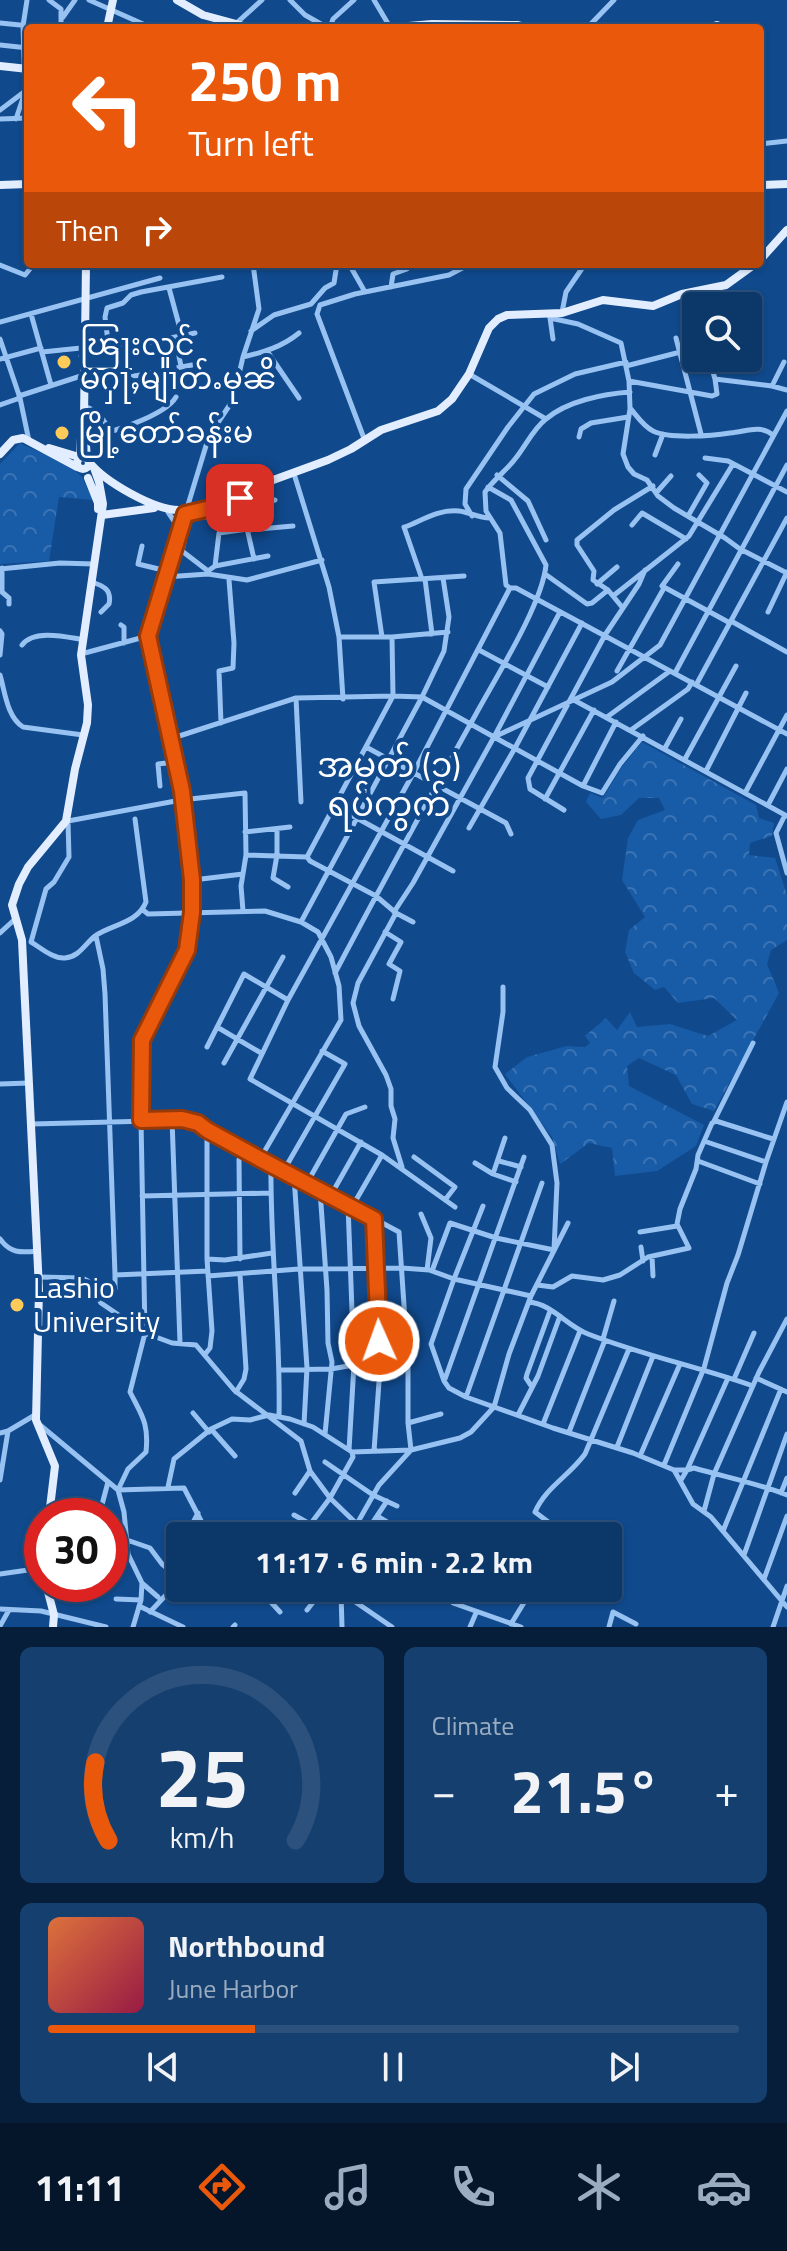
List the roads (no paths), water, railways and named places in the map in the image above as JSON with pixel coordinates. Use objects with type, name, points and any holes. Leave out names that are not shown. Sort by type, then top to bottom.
[{"type":"main road","points":[[108,24],[113,0]]},
{"type":"main road","points":[[177,0],[203,15],[228,24]]},
{"type":"main road","points":[[432,24],[489,24]]},
{"type":"main road","points":[[0,66],[24,69]]},
{"type":"main road","points":[[0,185],[24,184]]},
{"type":"main road","points":[[764,185],[787,184]]},
{"type":"main road","points":[[764,256],[787,230]]},
{"type":"main road","points":[[80,654],[91,582],[98,503],[84,463],[84,268]]},
{"type":"main road","points":[[88,478],[154,508],[186,516],[328,460],[381,430],[438,411],[452,399],[469,374],[489,328],[498,319],[516,313],[549,316],[603,300],[653,306],[682,294],[726,285],[749,268]]},
{"type":"main road","points":[[65,453],[72,451],[83,439],[82,375]]},
{"type":"main road","points":[[242,494],[342,458],[417,418]]},
{"type":"main road","points":[[0,451],[17,433],[84,463],[99,482],[103,504],[79,639],[88,705],[65,821],[28,867],[12,905],[12,921],[21,953]]},
{"type":"main road","points":[[29,440],[65,453],[109,481],[186,516]]},
{"type":"main road","points":[[103,504],[109,492],[115,490]]},
{"type":"main road","points":[[102,515],[154,508]]},
{"type":"main road","points":[[12,921],[20,935],[31,1124],[38,1277],[36,1419],[55,1466],[51,1498]]},
{"type":"main road","points":[[51,1602],[53,1627]]},
{"type":"street","points":[[24,33],[27,0]]},
{"type":"street","points":[[49,0],[60,7],[63,17]]},
{"type":"street","points":[[62,24],[75,0]]},
{"type":"street","points":[[89,0],[142,24]]},
{"type":"street","points":[[236,24],[262,0]]},
{"type":"street","points":[[290,0],[305,15],[322,24]]},
{"type":"street","points":[[331,24],[354,0]]},
{"type":"street","points":[[374,0],[385,24]]},
{"type":"street","points":[[591,24],[614,0]]},
{"type":"street","points":[[0,23],[23,26]]},
{"type":"street","points":[[0,45],[24,48]]},
{"type":"street","points":[[0,110],[24,93]]},
{"type":"street","points":[[16,119],[24,95]]},
{"type":"street","points":[[0,119],[24,118]]},
{"type":"street","points":[[764,144],[787,141]]},
{"type":"street","points":[[0,265],[25,275],[31,268]]},
{"type":"street","points":[[118,1490],[128,1469],[146,1452],[145,1419],[130,1392],[145,1333],[142,1040],[187,950],[192,912],[192,880],[182,791],[148,636],[212,429],[233,400],[260,302],[254,268]]},
{"type":"street","points":[[250,332],[274,315],[311,304],[334,283],[336,268]]},
{"type":"street","points":[[351,268],[365,292]]},
{"type":"street","points":[[391,287],[393,274],[407,268]]},
{"type":"street","points":[[365,441],[317,314],[320,305],[365,292],[449,275],[462,268]]},
{"type":"street","points":[[562,313],[566,292],[582,268]]},
{"type":"street","points":[[109,350],[105,317],[107,308],[123,303],[131,295],[222,277]]},
{"type":"street","points":[[0,322],[160,278]]},
{"type":"street","points":[[169,288],[179,336],[181,366]]},
{"type":"street","points":[[31,314],[51,385]]},
{"type":"street","points":[[553,339],[549,316],[617,340],[626,364],[630,392],[623,454],[634,474],[647,480],[656,493],[688,516],[740,549],[787,572],[768,612]]},
{"type":"street","points":[[3,358],[41,350],[82,353],[109,350],[195,333]]},
{"type":"street","points":[[243,357],[267,351],[288,342],[299,333]]},
{"type":"street","points":[[676,338],[701,434]]},
{"type":"street","points":[[0,339],[3,358],[20,397],[29,440]]},
{"type":"street","points":[[124,347],[131,375],[192,365]]},
{"type":"street","points":[[267,351],[299,398]]},
{"type":"street","points":[[472,516],[465,504],[466,489],[534,394],[575,374],[682,351]]},
{"type":"street","points":[[772,386],[784,362]]},
{"type":"street","points":[[629,381],[716,396],[713,372]]},
{"type":"street","points":[[469,374],[546,419]]},
{"type":"street","points":[[0,405],[82,375]]},
{"type":"street","points":[[715,379],[787,390]]},
{"type":"street","points":[[630,392],[571,405],[546,419],[514,461],[488,487],[485,496],[490,518],[500,533],[506,585],[787,734]]},
{"type":"street","points":[[83,439],[110,432],[168,408],[176,397]]},
{"type":"street","points":[[84,407],[103,419],[110,432]]},
{"type":"street","points":[[630,408],[651,430],[663,434],[733,433],[760,429],[773,435]]},
{"type":"street","points":[[494,737],[612,682],[660,645],[787,412]]},
{"type":"street","points":[[579,437],[581,429],[591,423],[628,417]]},
{"type":"street","points":[[655,455],[663,434]]},
{"type":"street","points":[[705,458],[718,458],[733,464],[787,492]]},
{"type":"street","points":[[613,596],[686,539],[733,464]]},
{"type":"street","points":[[607,717],[672,672],[787,465]]},
{"type":"street","points":[[497,475],[528,501],[546,540]]},
{"type":"street","points":[[688,516],[707,483],[699,475]]},
{"type":"street","points":[[656,493],[671,476]]},
{"type":"street","points":[[295,477],[322,560],[339,637],[343,699]]},
{"type":"street","points":[[622,607],[608,590],[593,580],[594,571],[577,545],[577,540],[614,510],[653,486]]},
{"type":"street","points":[[335,973],[504,663],[545,574],[546,565],[511,500],[488,487]]},
{"type":"street","points":[[242,494],[254,559]]},
{"type":"street","points":[[186,516],[243,509],[275,500]]},
{"type":"street","points":[[432,634],[424,579],[404,527],[439,512],[464,511],[472,516],[490,518]]},
{"type":"street","points":[[168,512],[180,530]]},
{"type":"street","points":[[632,525],[642,513],[686,539]]},
{"type":"street","points":[[186,516],[182,551],[208,571],[215,566],[268,556]]},
{"type":"street","points":[[631,730],[694,684],[787,518]]},
{"type":"street","points":[[215,566],[219,533],[293,526]]},
{"type":"street","points":[[136,573],[142,546]]},
{"type":"street","points":[[138,564],[166,574],[208,574],[229,580],[247,580],[322,560]]},
{"type":"street","points":[[9,604],[8,596],[2,592],[1,568],[92,564]]},
{"type":"street","points":[[617,671],[664,588],[662,584],[678,564]]},
{"type":"street","points":[[597,584],[617,567]]},
{"type":"street","points":[[564,810],[528,784],[605,635],[645,570]]},
{"type":"street","points":[[545,574],[587,604],[608,590]]},
{"type":"street","points":[[382,637],[374,582],[464,576]]},
{"type":"street","points":[[301,922],[444,651],[449,617],[443,578]]},
{"type":"street","points":[[221,723],[219,671],[233,668],[229,580]]},
{"type":"street","points":[[91,582],[106,587],[109,592],[109,604],[101,612]]},
{"type":"street","points":[[455,1207],[382,1155],[250,1079],[288,1000],[414,772],[510,588]]},
{"type":"street","points":[[664,588],[787,652]]},
{"type":"street","points":[[403,1169],[393,1138],[395,1119],[391,1089],[359,1026],[353,1003],[358,983],[560,612]]},
{"type":"street","points":[[469,828],[582,623]]},
{"type":"street","points":[[121,625],[124,627],[124,643]]},
{"type":"street","points":[[0,631],[0,655]]},
{"type":"street","points":[[339,637],[392,637],[448,632]]},
{"type":"street","points":[[22,645],[28,638],[43,636],[79,639]]},
{"type":"street","points":[[80,654],[148,636]]},
{"type":"street","points":[[307,857],[393,696],[392,637]]},
{"type":"street","points":[[479,650],[548,687]]},
{"type":"street","points":[[685,759],[736,666]]},
{"type":"street","points":[[0,675],[12,717],[17,724],[82,735]]},
{"type":"street","points":[[706,771],[746,693]]},
{"type":"street","points":[[170,739],[296,698],[422,697],[583,786],[602,793],[643,736]]},
{"type":"street","points":[[296,698],[301,802]]},
{"type":"street","points":[[572,699],[786,815],[776,833],[787,873]]},
{"type":"street","points":[[545,799],[594,710]]},
{"type":"street","points":[[745,793],[787,715]]},
{"type":"street","points":[[665,748],[681,719]]},
{"type":"street","points":[[583,786],[616,722]]},
{"type":"street","points":[[366,747],[506,823],[511,834]]},
{"type":"street","points":[[160,786],[158,764],[175,762]]},
{"type":"street","points":[[768,805],[787,769]]},
{"type":"street","points":[[21,953],[31,942],[46,889],[54,882],[69,857],[65,821],[181,800],[245,793],[246,855],[241,886],[243,911]]},
{"type":"street","points":[[333,805],[453,871]]},
{"type":"street","points":[[20,935],[64,959],[76,955],[96,936],[130,920],[143,910],[146,902],[135,819],[143,808]]},
{"type":"street","points":[[125,811],[135,819]]},
{"type":"street","points":[[245,832],[290,827]]},
{"type":"street","points":[[277,829],[273,878],[288,887]]},
{"type":"street","points":[[246,855],[307,857],[376,896],[395,913],[413,922]]},
{"type":"street","points":[[192,880],[243,874]]},
{"type":"street","points":[[143,910],[148,914],[265,911],[301,922],[318,932],[322,939],[335,973],[342,1004],[341,1020],[260,1159]]},
{"type":"street","points":[[0,933],[12,921]]},
{"type":"street","points":[[385,932],[401,942],[389,964],[400,971],[393,999]]},
{"type":"street","points":[[96,936],[105,994],[115,1275],[115,1289],[99,1299]]},
{"type":"street","points":[[224,1063],[283,957]]},
{"type":"street","points":[[207,1047],[244,974],[288,1000]]},
{"type":"street","points":[[503,987],[503,1012],[495,1067],[507,1088],[530,1110],[552,1145],[557,1183],[554,1250]]},
{"type":"street","points":[[217,1027],[261,1053]]},
{"type":"street","points":[[537,1285],[553,1287],[572,1276],[603,1280],[620,1275],[652,1256],[689,1248],[677,1226],[680,1209],[704,1141],[753,1043]]},
{"type":"street","points":[[284,1170],[345,1064],[322,1051]]},
{"type":"street","points":[[0,1084],[29,1083]]},
{"type":"street","points":[[664,1465],[703,1372],[727,1283],[787,1102]]},
{"type":"street","points":[[307,1183],[346,1114],[365,1107]]},
{"type":"street","points":[[172,1119],[180,1343]]},
{"type":"street","points":[[31,1124],[191,1120],[399,1232],[411,1450]]},
{"type":"street","points":[[714,1121],[773,1139]]},
{"type":"street","points":[[206,1353],[210,1348],[212,1331],[207,1259],[207,1130]]},
{"type":"street","points":[[493,1174],[505,1138]]},
{"type":"street","points":[[704,1141],[766,1162]]},
{"type":"street","points":[[331,1195],[361,1142]]},
{"type":"street","points":[[240,1259],[239,1160],[242,1148]]},
{"type":"street","points":[[312,1522],[330,1498],[353,1457],[350,1206],[382,1155]]},
{"type":"street","points":[[414,1157],[455,1187],[445,1200]]},
{"type":"street","points":[[444,1381],[524,1157]]},
{"type":"street","points":[[499,1161],[521,1167]]},
{"type":"street","points":[[698,1161],[760,1184]]},
{"type":"street","points":[[475,1163],[493,1174],[516,1182]]},
{"type":"street","points":[[271,1165],[272,1253],[280,1370],[279,1417]]},
{"type":"street","points":[[294,1176],[307,1368],[304,1424]]},
{"type":"street","points":[[466,1397],[542,1183]]},
{"type":"street","points":[[320,1189],[331,1369],[325,1434]]},
{"type":"street","points":[[142,1196],[271,1193]]},
{"type":"street","points":[[483,1206],[431,1344],[449,1388],[466,1397],[617,1447],[674,1470],[694,1468],[769,1487],[784,1494],[787,1478]]},
{"type":"street","points":[[421,1214],[431,1238],[429,1271]]},
{"type":"street","points":[[374,1219],[379,1364],[384,1372],[379,1382],[374,1451]]},
{"type":"street","points":[[168,1487],[174,1459],[210,1431],[232,1419],[250,1420],[269,1415],[279,1417],[304,1424],[351,1451],[411,1450],[460,1438],[471,1432],[494,1407],[509,1354],[530,1299],[568,1223]]},
{"type":"street","points":[[429,1271],[449,1224],[554,1250]]},
{"type":"street","points":[[640,1232],[677,1226]]},
{"type":"street","points":[[0,1239],[17,1253],[37,1251]]},
{"type":"street","points":[[641,1247],[643,1261]]},
{"type":"street","points":[[207,1259],[240,1259],[272,1253]]},
{"type":"street","points":[[652,1256],[653,1276]]},
{"type":"street","points":[[115,1275],[177,1272],[240,1275],[299,1269],[402,1268],[429,1271],[530,1299],[544,1305],[580,1331],[753,1386]]},
{"type":"street","points":[[236,1392],[246,1369],[240,1275]]},
{"type":"street","points":[[38,1277],[82,1278],[88,1281],[99,1299],[145,1333],[160,1340],[196,1345],[206,1353],[236,1392],[301,1441],[310,1471],[330,1498],[354,1522]]},
{"type":"street","points":[[569,1432],[604,1340],[614,1301]]},
{"type":"street","points":[[532,1387],[526,1378],[550,1311]]},
{"type":"street","points":[[518,1415],[560,1316]]},
{"type":"street","points":[[704,1511],[714,1474],[756,1378],[787,1319]]},
{"type":"street","points":[[543,1424],[580,1331]]},
{"type":"street","points":[[681,1480],[754,1333]]},
{"type":"street","points":[[548,1522],[535,1512],[541,1497],[574,1468],[592,1439],[629,1349]]},
{"type":"street","points":[[617,1447],[653,1356]]},
{"type":"street","points":[[280,1370],[331,1369],[354,1364],[408,1364]]},
{"type":"street","points":[[640,1456],[680,1364]]},
{"type":"street","points":[[723,1531],[741,1482],[784,1390],[756,1378]]},
{"type":"street","points":[[193,1413],[235,1456]]},
{"type":"street","points":[[408,1423],[441,1414]]},
{"type":"street","points":[[0,1433],[36,1419],[118,1490],[120,1498]]},
{"type":"street","points":[[0,1480],[8,1431]]},
{"type":"street","points":[[744,1555],[787,1434]]},
{"type":"street","points":[[357,1522],[389,1472],[411,1450]]},
{"type":"street","points":[[325,1462],[373,1495],[397,1506]]},
{"type":"street","points":[[674,1470],[687,1496],[723,1531],[787,1607]]},
{"type":"street","points":[[295,1493],[310,1471]]},
{"type":"street","points":[[104,1498],[108,1482]]},
{"type":"street","points":[[118,1490],[184,1488],[202,1522]]},
{"type":"street","points":[[373,1522],[387,1501]]},
{"type":"street","points":[[194,1522],[199,1513]]},
{"type":"street","points":[[294,1515],[306,1522]]},
{"type":"street","points":[[377,1516],[387,1522]]},
{"type":"street","points":[[764,1580],[787,1516]]},
{"type":"street","points":[[128,1540],[150,1548],[166,1568]]},
{"type":"street","points":[[128,1554],[142,1583],[158,1597]]},
{"type":"street","points":[[0,1574],[24,1571]]},
{"type":"street","points":[[133,1627],[142,1583]]},
{"type":"street","points":[[773,1627],[787,1586]]},
{"type":"street","points":[[150,1612],[166,1595]]},
{"type":"street","points":[[128,1601],[140,1603],[150,1612],[183,1627]]},
{"type":"street","points":[[271,1602],[280,1612]]},
{"type":"street","points":[[307,1610],[313,1602]]},
{"type":"street","points":[[341,1602],[342,1627]]},
{"type":"street","points":[[354,1602],[392,1627]]},
{"type":"street","points":[[511,1624],[524,1602]]},
{"type":"street","points":[[453,1603],[498,1624],[521,1627]]},
{"type":"street","points":[[0,1609],[41,1611],[106,1627]]},
{"type":"street","points":[[0,1626],[9,1610]]},
{"type":"street","points":[[609,1627],[613,1612],[636,1624]]},
{"type":"street","points":[[470,1627],[476,1613]]},
{"type":"place","name":"ၽြႃးလူင် မႁႃႇမျၢတ်ႉမုၼိ","points":[[64,362]]},
{"type":"place","name":"မြို့တော်ခန်းမ","points":[[62,433]]},
{"type":"place","name":"Lashio University","points":[[17,1305]]},
{"type":"district","name":"အမှတ် (၁) ရပ်ကွက်","points":[[389,784]]}]
